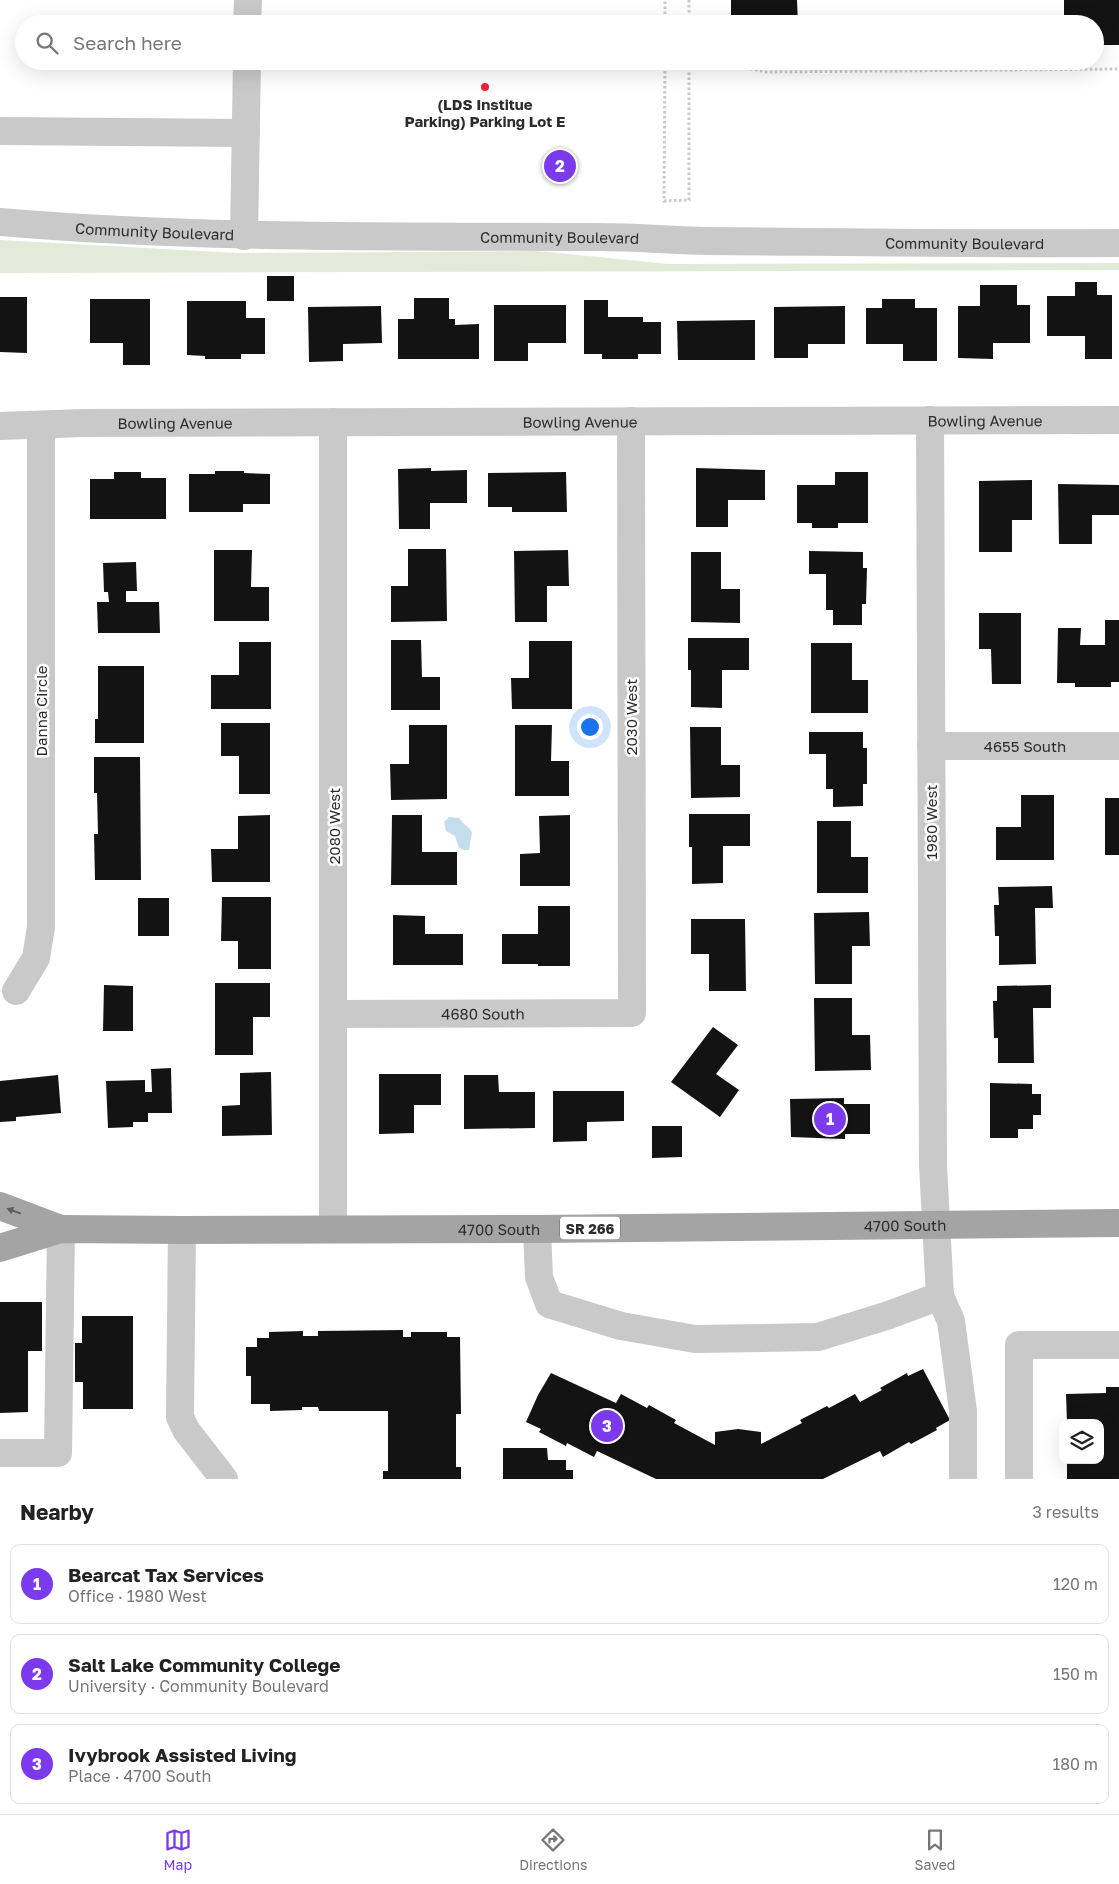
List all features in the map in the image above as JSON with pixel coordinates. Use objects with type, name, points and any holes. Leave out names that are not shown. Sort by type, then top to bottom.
[{"type":"main road","name":"4700 South","points":[[0,1206],[61,1229]]},
{"type":"main road","name":"4700 South","points":[[0,1248],[61,1229],[537,1229],[1119,1223]]},
{"type":"street","points":[[247,15],[248,0]]},
{"type":"street","points":[[244,236],[247,70]]},
{"type":"street","points":[[0,131],[246,133]]},
{"type":"street","name":"Community Boulevard","points":[[0,222],[50,227],[244,236],[601,237],[932,244],[1119,243]]},
{"type":"street","name":"1980 West","points":[[930,420],[933,1165],[940,1296],[951,1322],[963,1411],[963,1479]]},
{"type":"street","name":"Bowling Avenue","points":[[0,426],[333,422],[1119,420]]},
{"type":"street","name":"2030 West","points":[[631,421],[632,1013]]},
{"type":"street","name":"2080 West","points":[[333,422],[333,1230]]},
{"type":"street","name":"Danna Circle","points":[[16,991],[36,958],[41,927],[41,425]]},
{"type":"street","name":"4655 South","points":[[931,746],[1119,746]]},
{"type":"street","name":"4680 South","points":[[333,1014],[632,1013]]},
{"type":"street","points":[[0,1453],[58,1454],[61,1229]]},
{"type":"street","points":[[537,1229],[539,1276],[549,1304],[621,1326],[694,1339],[818,1337],[886,1316],[940,1296]]},
{"type":"street","points":[[182,1230],[180,1417],[186,1430],[217,1476]]},
{"type":"street","points":[[1019,1479],[1019,1346],[1119,1345]]},
{"type":"path","points":[[665,0],[665,15]]},
{"type":"path","points":[[689,0],[689,15]]},
{"type":"path","points":[[1104,69],[1119,69]]},
{"type":"path","points":[[665,70],[664,200],[689,200],[689,70]]},
{"type":"path","points":[[756,70],[765,72],[1001,70]]},
{"type":"green space","points":[[0,240],[237,253],[538,251],[668,264],[1119,263],[1119,270],[0,273]]},
{"type":"water","points":[[449,817],[459,818],[472,832],[469,850],[459,848],[455,836],[446,831],[444,822]]},
{"type":"building","points":[[731,0],[797,0],[798,15],[731,15]]},
{"type":"building","points":[[1064,0],[1119,0],[1119,45],[1104,45],[1104,15],[1064,15]]},
{"type":"building","points":[[267,276],[294,276],[294,301],[267,301]]},
{"type":"building","points":[[1075,282],[1097,282],[1097,295],[1112,295],[1112,359],[1085,359],[1085,336],[1047,336],[1047,296],[1075,296]]},
{"type":"building","points":[[980,285],[1017,285],[1017,305],[1030,305],[1030,343],[993,343],[993,359],[958,358],[958,306],[980,306]]},
{"type":"building","points":[[0,297],[27,297],[27,353],[0,352]]},
{"type":"building","points":[[414,298],[449,298],[449,319],[455,319],[455,325],[479,324],[479,359],[398,359],[398,319],[414,319]]},
{"type":"building","points":[[90,299],[150,299],[150,365],[123,365],[123,343],[90,343]]},
{"type":"building","points":[[882,299],[915,299],[915,308],[937,308],[937,361],[903,361],[903,344],[866,344],[866,308],[882,308]]},
{"type":"building","points":[[584,300],[608,300],[608,317],[643,317],[643,322],[661,322],[661,354],[638,354],[638,359],[602,359],[602,354],[584,354]]},
{"type":"building","points":[[187,301],[246,301],[246,318],[265,318],[265,354],[241,354],[241,359],[205,359],[205,356],[187,355]]},
{"type":"building","points":[[494,305],[566,305],[566,343],[528,343],[528,361],[494,361]]},
{"type":"building","points":[[381,306],[382,343],[343,344],[343,361],[309,362],[308,307]]},
{"type":"building","points":[[845,306],[845,344],[808,344],[808,358],[774,358],[774,307]]},
{"type":"building","points":[[755,320],[755,360],[678,360],[677,321]]},
{"type":"building","points":[[431,468],[431,471],[467,470],[467,503],[430,503],[430,529],[399,529],[398,469]]},
{"type":"building","points":[[696,468],[765,470],[765,500],[728,500],[728,527],[696,527]]},
{"type":"building","points":[[215,471],[244,471],[244,473],[270,474],[270,504],[243,504],[243,512],[189,512],[189,474],[215,474]]},
{"type":"building","points":[[114,472],[141,472],[141,478],[166,478],[166,519],[90,519],[90,479],[114,479]]},
{"type":"building","points":[[566,472],[567,512],[512,512],[512,507],[488,507],[488,473]]},
{"type":"building","points":[[835,472],[868,472],[868,523],[838,523],[838,528],[812,528],[812,523],[797,523],[797,485],[835,485]]},
{"type":"building","points":[[1032,480],[1032,520],[1012,520],[1012,552],[979,552],[979,481]]},
{"type":"building","points":[[1058,484],[1119,485],[1119,515],[1092,515],[1092,544],[1059,544]]},
{"type":"building","points":[[408,549],[446,549],[447,621],[391,622],[391,586],[408,586]]},
{"type":"building","points":[[214,550],[252,550],[251,587],[269,587],[269,621],[214,621]]},
{"type":"building","points":[[568,550],[569,586],[547,586],[547,622],[515,622],[514,551]]},
{"type":"building","points":[[809,551],[863,552],[863,568],[867,568],[866,604],[862,604],[862,625],[833,625],[833,610],[826,610],[826,574],[809,574]]},
{"type":"building","points":[[691,552],[721,552],[721,589],[740,589],[740,623],[691,622]]},
{"type":"building","points":[[136,562],[137,591],[126,591],[126,602],[159,602],[160,633],[98,633],[97,602],[109,602],[108,592],[104,592],[103,563]]},
{"type":"building","points":[[979,613],[1021,613],[1021,684],[992,684],[991,649],[979,649]]},
{"type":"building","points":[[1105,620],[1119,620],[1119,682],[1111,682],[1111,687],[1075,687],[1075,683],[1057,683],[1058,628],[1081,628],[1080,645],[1105,645]]},
{"type":"building","points":[[688,638],[749,638],[749,670],[722,670],[722,708],[691,707],[691,670],[688,670]]},
{"type":"building","points":[[391,640],[421,640],[422,677],[440,677],[440,710],[391,710]]},
{"type":"building","points":[[529,641],[572,641],[572,709],[512,709],[511,678],[529,678]]},
{"type":"building","points":[[239,642],[271,642],[271,709],[211,709],[211,675],[239,675]]},
{"type":"building","points":[[811,643],[852,643],[852,680],[868,680],[868,713],[811,713]]},
{"type":"building","points":[[98,666],[144,666],[144,743],[95,743],[95,719],[98,719]]},
{"type":"building","points":[[221,723],[270,723],[270,794],[239,794],[239,756],[221,756]]},
{"type":"building","points":[[409,725],[447,725],[447,799],[391,800],[390,764],[409,764]]},
{"type":"building","points":[[515,725],[552,725],[551,761],[569,761],[569,796],[515,796]]},
{"type":"building","points":[[690,727],[721,727],[721,765],[740,765],[740,797],[691,798]]},
{"type":"building","points":[[809,732],[863,732],[863,748],[867,748],[867,784],[863,784],[863,806],[833,807],[833,789],[826,789],[826,754],[809,754]]},
{"type":"building","points":[[94,757],[140,757],[141,880],[95,880],[94,834],[98,834],[97,793],[94,793]]},
{"type":"building","points":[[1021,795],[1054,795],[1054,860],[996,860],[996,827],[1021,827]]},
{"type":"building","points":[[1105,798],[1119,798],[1119,855],[1105,855]]},
{"type":"building","points":[[689,814],[750,814],[750,846],[723,846],[723,883],[692,884],[692,847],[689,847]]},
{"type":"building","points":[[270,815],[270,882],[212,882],[211,849],[238,849],[238,816]]},
{"type":"building","points":[[392,815],[422,815],[422,852],[457,852],[457,885],[391,885]]},
{"type":"building","points":[[570,815],[570,886],[520,886],[520,854],[540,853],[539,816]]},
{"type":"building","points":[[817,821],[851,821],[851,857],[868,857],[868,893],[817,893]]},
{"type":"building","points":[[1052,886],[1053,908],[1035,908],[1036,964],[999,965],[999,936],[995,936],[994,905],[999,905],[998,887]]},
{"type":"building","points":[[222,897],[271,897],[271,969],[238,969],[238,941],[221,941]]},
{"type":"building","points":[[138,898],[169,898],[169,936],[138,936]]},
{"type":"building","points":[[538,906],[570,906],[570,966],[502,964],[502,934],[538,934]]},
{"type":"building","points":[[869,912],[870,946],[852,946],[852,984],[815,984],[814,913]]},
{"type":"building","points":[[393,915],[425,916],[425,934],[463,934],[463,965],[393,965]]},
{"type":"building","points":[[691,919],[745,919],[746,991],[709,991],[709,954],[691,954]]},
{"type":"building","points":[[215,983],[270,983],[270,1017],[253,1017],[253,1055],[215,1055]]},
{"type":"building","points":[[104,985],[133,986],[133,1031],[103,1031]]},
{"type":"building","points":[[1051,985],[1051,1008],[1033,1008],[1034,1063],[998,1063],[998,1038],[994,1038],[993,1001],[997,1001],[997,986]]},
{"type":"building","points":[[814,998],[852,998],[852,1035],[870,1035],[871,1070],[815,1071]]},
{"type":"building","points":[[713,1027],[738,1045],[716,1074],[739,1090],[720,1117],[671,1082]]},
{"type":"building","points":[[171,1068],[172,1113],[148,1113],[148,1122],[133,1122],[133,1127],[108,1128],[106,1081],[145,1080],[145,1092],[152,1092],[151,1069]]},
{"type":"building","points":[[271,1072],[272,1135],[222,1136],[222,1106],[240,1105],[240,1073]]},
{"type":"building","points":[[379,1074],[441,1074],[441,1105],[414,1105],[414,1133],[379,1134]]},
{"type":"building","points":[[58,1075],[61,1113],[16,1117],[16,1121],[0,1122],[0,1081]]},
{"type":"building","points":[[464,1075],[498,1075],[499,1092],[535,1092],[535,1128],[464,1129]]},
{"type":"building","points":[[990,1083],[1032,1084],[1032,1094],[1041,1094],[1041,1115],[1033,1115],[1033,1129],[1018,1129],[1018,1138],[990,1138]]},
{"type":"building","points":[[553,1091],[624,1091],[624,1121],[587,1122],[587,1141],[553,1142]]},
{"type":"building","points":[[844,1098],[844,1104],[870,1104],[870,1134],[845,1134],[845,1139],[791,1137],[790,1099]]},
{"type":"building","points":[[652,1126],[682,1126],[682,1157],[652,1158]]},
{"type":"building","points":[[0,1302],[42,1302],[42,1351],[28,1351],[28,1412],[0,1413]]},
{"type":"building","points":[[82,1316],[133,1316],[133,1409],[83,1409],[83,1382],[75,1382],[75,1343],[82,1343]]},
{"type":"building","points":[[403,1330],[403,1337],[411,1337],[411,1332],[447,1332],[447,1337],[460,1337],[461,1414],[456,1414],[456,1467],[461,1467],[461,1479],[383,1479],[383,1471],[388,1471],[388,1411],[319,1411],[318,1407],[302,1407],[302,1410],[270,1411],[270,1404],[251,1404],[251,1376],[246,1376],[246,1347],[257,1347],[257,1338],[269,1338],[269,1332],[303,1331],[303,1336],[318,1336],[318,1331]]},
{"type":"building","points":[[923,1369],[950,1420],[936,1428],[937,1430],[911,1444],[909,1442],[883,1457],[880,1451],[823,1479],[656,1479],[597,1451],[594,1457],[567,1443],[566,1446],[539,1432],[541,1429],[526,1422],[538,1395],[551,1373],[616,1403],[621,1394],[647,1408],[649,1405],[676,1420],[674,1423],[715,1445],[715,1432],[738,1429],[761,1432],[761,1444],[802,1423],[800,1420],[827,1406],[829,1408],[855,1394],[860,1402],[907,1373],[908,1376]]},
{"type":"building","points":[[1106,1387],[1119,1387],[1119,1479],[1067,1479],[1067,1464],[1104,1464],[1104,1419],[1067,1419],[1066,1394],[1106,1393]]},
{"type":"building","points":[[503,1448],[547,1448],[548,1460],[566,1460],[566,1470],[573,1470],[573,1479],[503,1479]]},
{"type":"place","name":"(LDS Institue Parking) Parking Lot E","points":[[485,87]]},
{"type":"place","name":"Salt Lake Community College","points":[[560,166]]},
{"type":"place","name":"Bearcat Tax Services","points":[[830,1119]]},
{"type":"place","name":"Ivybrook Assisted Living","points":[[607,1426]]}]
